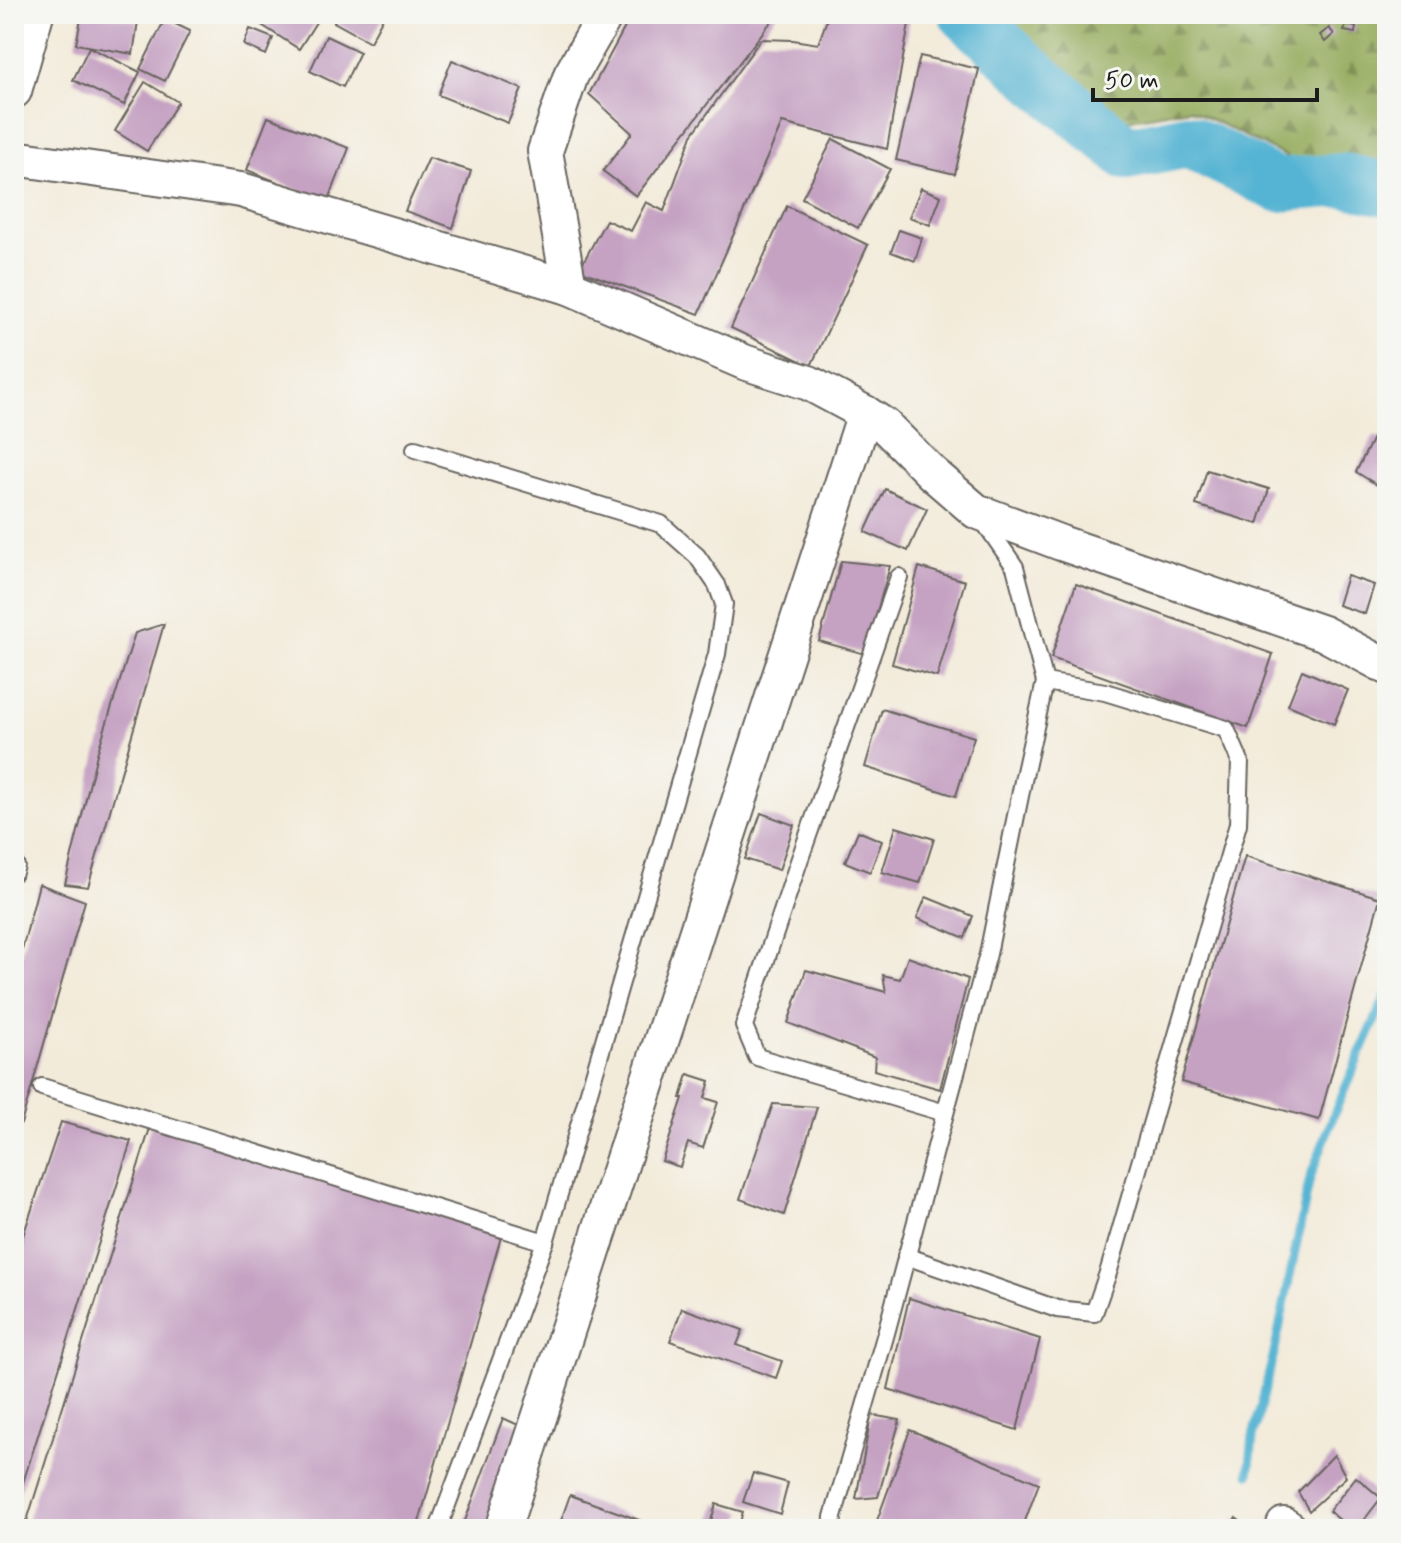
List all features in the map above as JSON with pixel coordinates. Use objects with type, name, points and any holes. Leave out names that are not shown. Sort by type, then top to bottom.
[{"type":"street","points":[[14,91],[36,14]]},
{"type":"street","points":[[569,287],[545,151],[571,75],[606,14]]},
{"type":"street","points":[[14,158],[241,190],[569,287],[744,362],[809,383],[865,413],[885,426],[976,511],[1323,633],[1387,667]]},
{"type":"street","points":[[503,1529],[865,413]]},
{"type":"lane","points":[[415,449],[661,524],[697,556],[717,585],[724,604],[717,654],[545,1242],[438,1529]]},
{"type":"lane","points":[[832,1529],[988,954],[1045,682],[1015,567],[976,511]]},
{"type":"lane","points":[[899,577],[744,1026],[757,1057],[945,1113]]},
{"type":"lane","points":[[906,1256],[1057,1309],[1094,1313],[1238,824],[1240,761],[1226,729],[1105,692],[1045,682]]},
{"type":"lane","points":[[42,1087],[545,1242]]},
{"type":"lane","points":[[14,1526],[23,1529]]},
{"type":"green space","points":[[989,14],[1387,14],[1387,165],[1289,158],[1190,109],[1126,120]]},
{"type":"building","points":[[82,14],[138,21],[133,54],[76,44]]},
{"type":"building","points":[[262,14],[310,14],[318,19],[299,49],[257,22]]},
{"type":"building","points":[[338,14],[385,14],[370,42],[334,22]]},
{"type":"building","points":[[632,14],[777,14],[636,196],[603,171],[632,133],[589,94]]},
{"type":"building","points":[[829,14],[908,14],[910,18],[887,149],[782,123],[699,314],[579,270],[606,220],[631,231],[646,202],[664,211],[692,135],[761,39],[818,44]]},
{"type":"building","points":[[1349,15],[1358,19],[1355,26],[1346,22]]},
{"type":"building","points":[[165,19],[190,31],[165,81],[140,69]]},
{"type":"building","points":[[1346,25],[1356,27],[1355,33],[1344,31]]},
{"type":"building","points":[[1329,28],[1334,34],[1325,42],[1320,35]]},
{"type":"building","points":[[250,29],[273,38],[266,55],[244,45]]},
{"type":"building","points":[[326,36],[360,52],[343,87],[310,71]]},
{"type":"building","points":[[89,47],[140,72],[124,105],[73,80]]},
{"type":"building","points":[[920,56],[979,69],[955,174],[896,160]]},
{"type":"building","points":[[452,60],[522,89],[508,123],[438,95]]},
{"type":"building","points":[[145,82],[178,102],[147,151],[115,131]]},
{"type":"building","points":[[268,117],[349,148],[328,202],[247,170]]},
{"type":"building","points":[[833,139],[890,169],[858,228],[802,198]]},
{"type":"building","points":[[429,158],[471,171],[453,228],[405,211]]},
{"type":"building","points":[[921,188],[941,196],[930,225],[909,217]]},
{"type":"building","points":[[787,206],[868,245],[811,366],[731,328]]},
{"type":"building","points":[[899,230],[922,238],[915,261],[891,252]]},
{"type":"building","points":[[1374,436],[1387,439],[1387,491],[1356,472]]},
{"type":"building","points":[[1207,470],[1269,489],[1258,524],[1196,505]]},
{"type":"building","points":[[885,489],[927,509],[908,551],[865,532]]},
{"type":"building","points":[[841,561],[890,566],[865,654],[819,641]]},
{"type":"building","points":[[919,567],[965,581],[937,677],[892,664]]},
{"type":"building","points":[[1347,576],[1374,585],[1365,614],[1338,605]]},
{"type":"building","points":[[1076,584],[1273,654],[1248,728],[1051,658]]},
{"type":"building","points":[[164,624],[88,887],[65,884],[97,754],[135,633]]},
{"type":"building","points":[[1302,670],[1348,690],[1334,724],[1288,705]]},
{"type":"building","points":[[882,709],[974,737],[956,796],[865,767]]},
{"type":"building","points":[[761,813],[794,825],[779,870],[745,859]]},
{"type":"building","points":[[896,827],[934,839],[920,883],[882,872]]},
{"type":"building","points":[[858,831],[882,841],[870,872],[845,862]]},
{"type":"building","points":[[1245,856],[1380,898],[1319,1120],[1181,1082]]},
{"type":"building","points":[[39,884],[85,901],[21,1124],[14,1121],[14,981]]},
{"type":"building","points":[[926,897],[973,916],[965,938],[917,918]]},
{"type":"building","points":[[908,957],[968,979],[940,1089],[874,1070],[875,1057],[788,1023],[806,970],[886,992],[883,975],[900,979]]},
{"type":"building","points":[[688,1074],[710,1081],[705,1098],[718,1102],[703,1148],[688,1143],[680,1167],[662,1161]]},
{"type":"building","points":[[773,1104],[817,1107],[784,1215],[740,1199]]},
{"type":"building","points":[[61,1122],[131,1141],[15,1508],[14,1263]]},
{"type":"building","points":[[151,1125],[503,1230],[417,1529],[42,1529],[26,1524]]},
{"type":"building","points":[[909,1298],[1040,1339],[1017,1430],[888,1389]]},
{"type":"building","points":[[682,1308],[743,1330],[737,1345],[782,1361],[776,1378],[670,1341]]},
{"type":"building","points":[[871,1415],[900,1420],[878,1497],[856,1499]]},
{"type":"building","points":[[503,1418],[527,1429],[497,1529],[462,1529]]},
{"type":"building","points":[[910,1430],[1039,1483],[1022,1529],[886,1529],[875,1526]]},
{"type":"building","points":[[1334,1455],[1346,1477],[1309,1511],[1298,1492]]},
{"type":"building","points":[[753,1473],[788,1483],[780,1514],[743,1502]]},
{"type":"building","points":[[1356,1477],[1381,1498],[1357,1529],[1351,1529],[1329,1511]]},
{"type":"building","points":[[570,1495],[664,1529],[558,1529]]},
{"type":"building","points":[[716,1504],[743,1512],[738,1529],[710,1524]]},
{"type":"building","points":[[1385,1514],[1387,1529],[1373,1529]]},
{"type":"building","points":[[1236,1518],[1250,1529],[1227,1529]]},
{"type":"building","points":[[1027,1522],[1051,1528],[1024,1529]]},
{"type":"waterway","points":[[966,14],[1127,153],[1188,141],[1278,185],[1343,180],[1387,189]]},
{"type":"waterway","points":[[1249,1474],[1253,1437],[1275,1349],[1310,1178],[1336,1109],[1387,993]]}]
